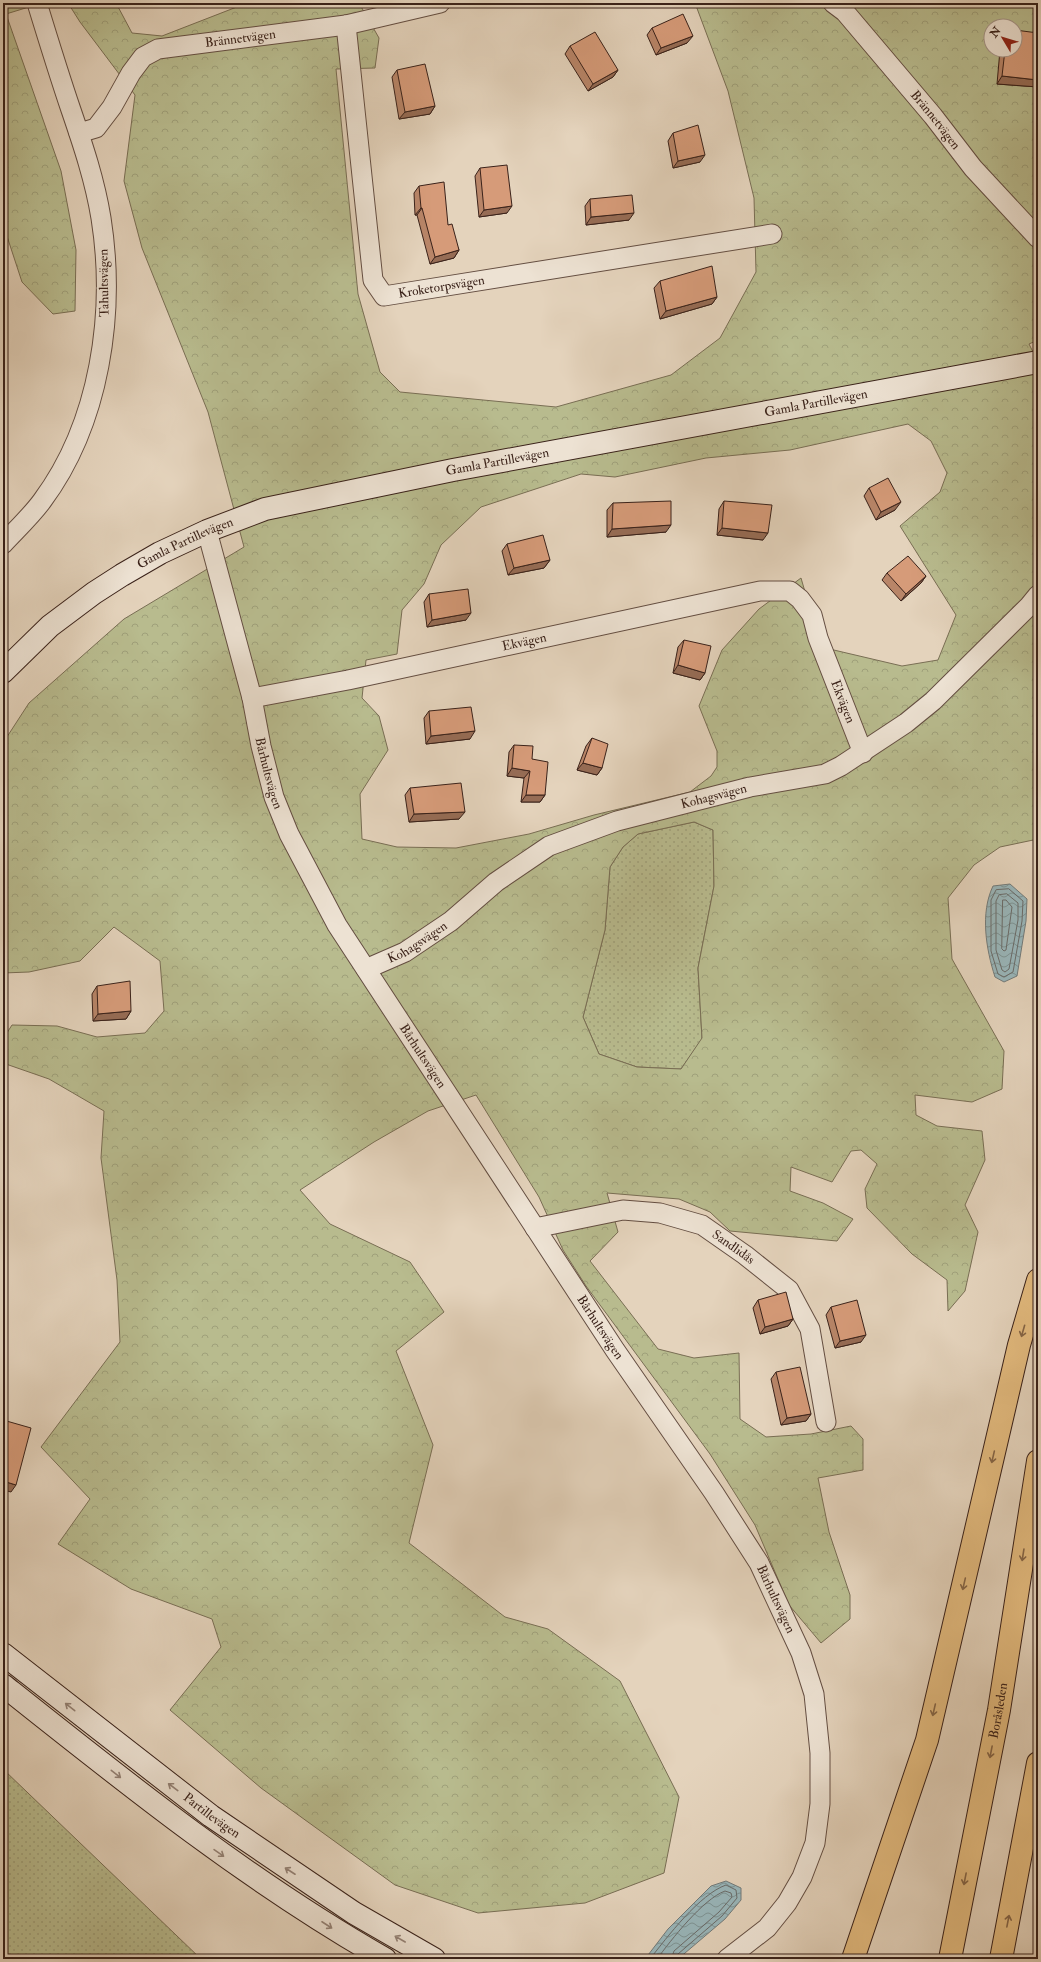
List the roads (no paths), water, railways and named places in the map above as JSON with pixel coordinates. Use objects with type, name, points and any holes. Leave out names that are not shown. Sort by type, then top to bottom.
[{"type":"highway","points":[[853,1959],[926,1740],[1019,1345],[1038,1280]]},
{"type":"highway","name":"Boråsleden","points":[[950,1959],[999,1710],[1038,1461]]},
{"type":"highway","points":[[1001,1959],[1038,1762]]},
{"type":"street","name":"Tahultsvägen","points":[[3,544],[42,501],[63,466],[80,430],[95,386],[104,348],[107,278],[101,217],[80,133],[37,3]]},
{"type":"street","name":"Brännetvägen","points":[[80,133],[96,128],[112,107],[131,73],[143,57],[158,49],[346,25],[440,3]]},
{"type":"street","name":"Brännetvägen","points":[[833,3],[844,12],[933,116],[973,168],[1038,238]]},
{"type":"street","name":"Kroketorpsvägen","points":[[346,25],[373,280],[384,296],[772,234]]},
{"type":"street","name":"Gamla Partillevägen","points":[[3,672],[50,626],[94,593],[160,553],[207,531],[265,509],[386,483],[1038,362]]},
{"type":"street","points":[[207,531],[252,698]]},
{"type":"street","name":"Ekvägen","points":[[252,698],[348,680],[760,591],[790,592],[800,600],[812,615],[818,638],[862,753]]},
{"type":"street","name":"Kohagsvägen","points":[[366,968],[405,952],[451,921],[496,882],[549,846],[617,821],[750,787],[825,774],[862,753],[906,723],[933,701],[1029,606],[1038,595]]},
{"type":"street","name":"Bårhultsvägen","points":[[252,698],[261,746],[274,797],[289,834],[337,926],[366,968],[535,1228],[759,1563],[800,1653],[814,1694],[820,1753],[820,1804],[815,1843],[802,1877],[787,1903],[767,1928],[727,1959]]},
{"type":"street","name":"Sandlidås","points":[[535,1228],[623,1210],[660,1213],[702,1225],[745,1255],[789,1290],[810,1329],[826,1422]]},
{"type":"street","name":"Partillevägen","points":[[3,1654],[211,1816],[354,1912],[434,1959]]},
{"type":"street","name":"Partillevägen","points":[[3,1685],[194,1835],[267,1886],[342,1934],[385,1959]]},
{"type":"water","points":[[1010,884],[1027,899],[1026,921],[1017,976],[1004,982],[995,977],[987,943],[986,919],[989,897],[993,886]]},
{"type":"water","points":[[726,1881],[741,1888],[741,1900],[725,1919],[678,1959],[645,1959],[668,1929],[711,1886]]}]
